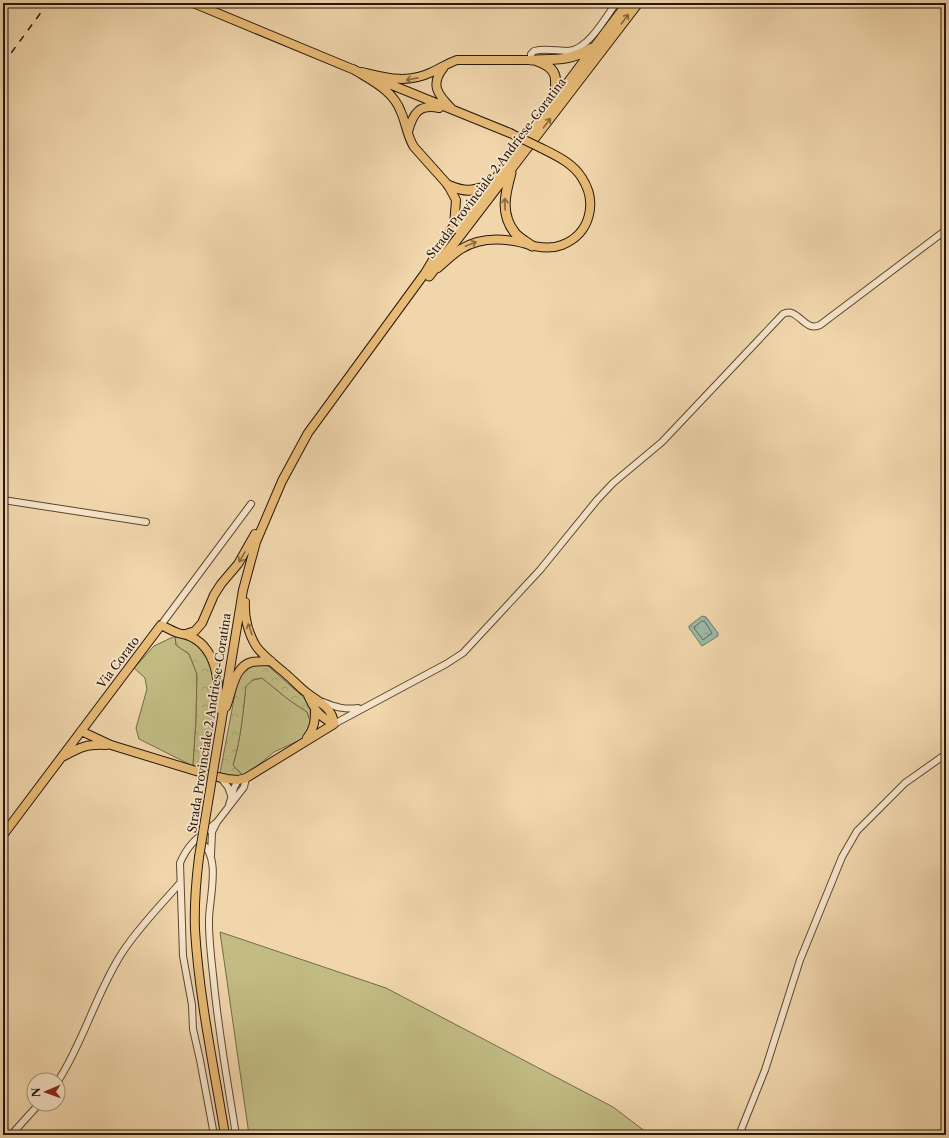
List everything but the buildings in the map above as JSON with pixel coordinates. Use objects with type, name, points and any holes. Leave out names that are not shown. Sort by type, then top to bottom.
[{"type":"highway","name":"Strada Provinciale 2 Andriese-Coratina","points":[[427,274],[491,185],[628,3]]},
{"type":"highway","name":"Strada Provinciale 2 Andriese-Coratina","points":[[427,274],[512,169],[638,3]]},
{"type":"highway","points":[[531,60],[568,58],[582,54],[595,47]]},
{"type":"highway","points":[[531,60],[545,64],[556,76],[557,84],[554,101]]},
{"type":"highway","points":[[512,169],[504,205],[508,221],[515,234],[532,246]]},
{"type":"highway","points":[[448,185],[465,191],[473,191],[491,185]]},
{"type":"main road","points":[[194,3],[510,133],[541,148],[568,164],[582,177],[589,194],[590,214],[584,229],[574,239],[560,246],[547,248],[532,246],[510,240],[494,239],[476,242],[461,248],[427,274]]},
{"type":"main road","points":[[353,69],[391,79],[404,80],[418,78],[447,63],[457,60],[531,60]]},
{"type":"main road","points":[[447,63],[436,79],[437,90],[443,101],[454,111]]},
{"type":"main road","points":[[353,69],[383,88],[393,97],[401,111],[414,147],[448,185],[456,200],[454,225],[427,274]]},
{"type":"main road","points":[[408,132],[412,117],[420,109],[430,106],[454,111]]},
{"type":"main road","name":"Strada Provinciale 2 Andriese-Coratina","points":[[225,1135],[197,962],[195,902],[199,857],[243,590],[256,542],[268,511],[282,480],[308,433],[371,346],[427,274]]},
{"type":"main road","points":[[186,634],[195,631],[202,623],[214,595],[238,564],[268,511]]},
{"type":"main road","points":[[247,574],[245,612],[248,628],[256,646],[307,693],[320,701],[334,717],[334,724]]},
{"type":"main road","points":[[161,625],[171,630],[186,634],[207,649],[214,664],[219,698],[219,736]]},
{"type":"main road","name":"Via Corato","points":[[3,835],[161,625]]},
{"type":"main road","points":[[222,719],[241,668],[252,662],[271,661]]},
{"type":"main road","points":[[307,693],[315,710],[334,724]]},
{"type":"main road","points":[[303,744],[313,731],[315,710]]},
{"type":"main road","points":[[81,731],[111,745],[221,778],[238,780],[246,778],[334,724]]},
{"type":"main road","points":[[81,731],[82,736],[90,744]]},
{"type":"main road","points":[[61,757],[79,747],[90,744],[111,745]]},
{"type":"street","points":[[531,60],[531,54],[539,49],[569,51],[577,49],[583,45],[616,3]]},
{"type":"street","points":[[334,724],[446,664],[463,653],[540,570],[602,494],[662,442],[783,314],[788,312],[793,313],[809,326],[813,327],[820,325],[946,230]]},
{"type":"street","points":[[3,500],[146,522]]},
{"type":"street","name":"Via Corato","points":[[161,625],[251,504]]},
{"type":"street","points":[[320,701],[336,708],[352,709],[364,707]]},
{"type":"street","points":[[739,1135],[765,1070],[800,960],[842,857],[857,831],[905,783],[946,754]]},
{"type":"street","points":[[221,778],[228,787],[231,796]]},
{"type":"street","points":[[236,1135],[219,1027],[208,923],[213,873],[211,855],[212,832],[217,822],[244,787],[246,778]]},
{"type":"street","points":[[229,806],[231,796],[238,780]]},
{"type":"street","points":[[214,1135],[193,1029],[192,1006],[183,956],[180,863],[185,851],[192,842],[217,822]]},
{"type":"street","points":[[192,842],[201,842],[211,855]]},
{"type":"street","points":[[64,1072],[69,1065],[102,991],[121,954],[180,883]]},
{"type":"street","points":[[11,1135],[32,1112]]},
{"type":"green space","points":[[175,636],[176,645],[189,654],[197,674],[193,766],[139,739],[136,728],[147,689],[145,678],[134,668],[154,646]]},
{"type":"green space","points":[[175,636],[201,645],[212,664],[217,690],[207,769],[193,766],[197,674],[189,654],[176,645]]},
{"type":"green space","points":[[256,663],[268,666],[309,702],[314,710],[313,720],[309,718],[307,712],[289,700],[262,678],[253,680],[246,686],[240,735],[233,765],[242,775],[234,777],[220,773],[238,678],[245,666]]},
{"type":"green space","points":[[262,678],[289,700],[307,712],[309,718],[313,720],[313,727],[300,740],[274,752],[249,773],[242,775],[233,765],[240,735],[246,685],[253,680]]},
{"type":"green space","points":[[220,932],[386,988],[613,1107],[650,1135],[249,1135]]},
{"type":"water","points":[[702,616],[706,617],[718,633],[718,636],[702,646],[689,626]]},
{"type":"railway","points":[[3,64],[48,3]]}]
